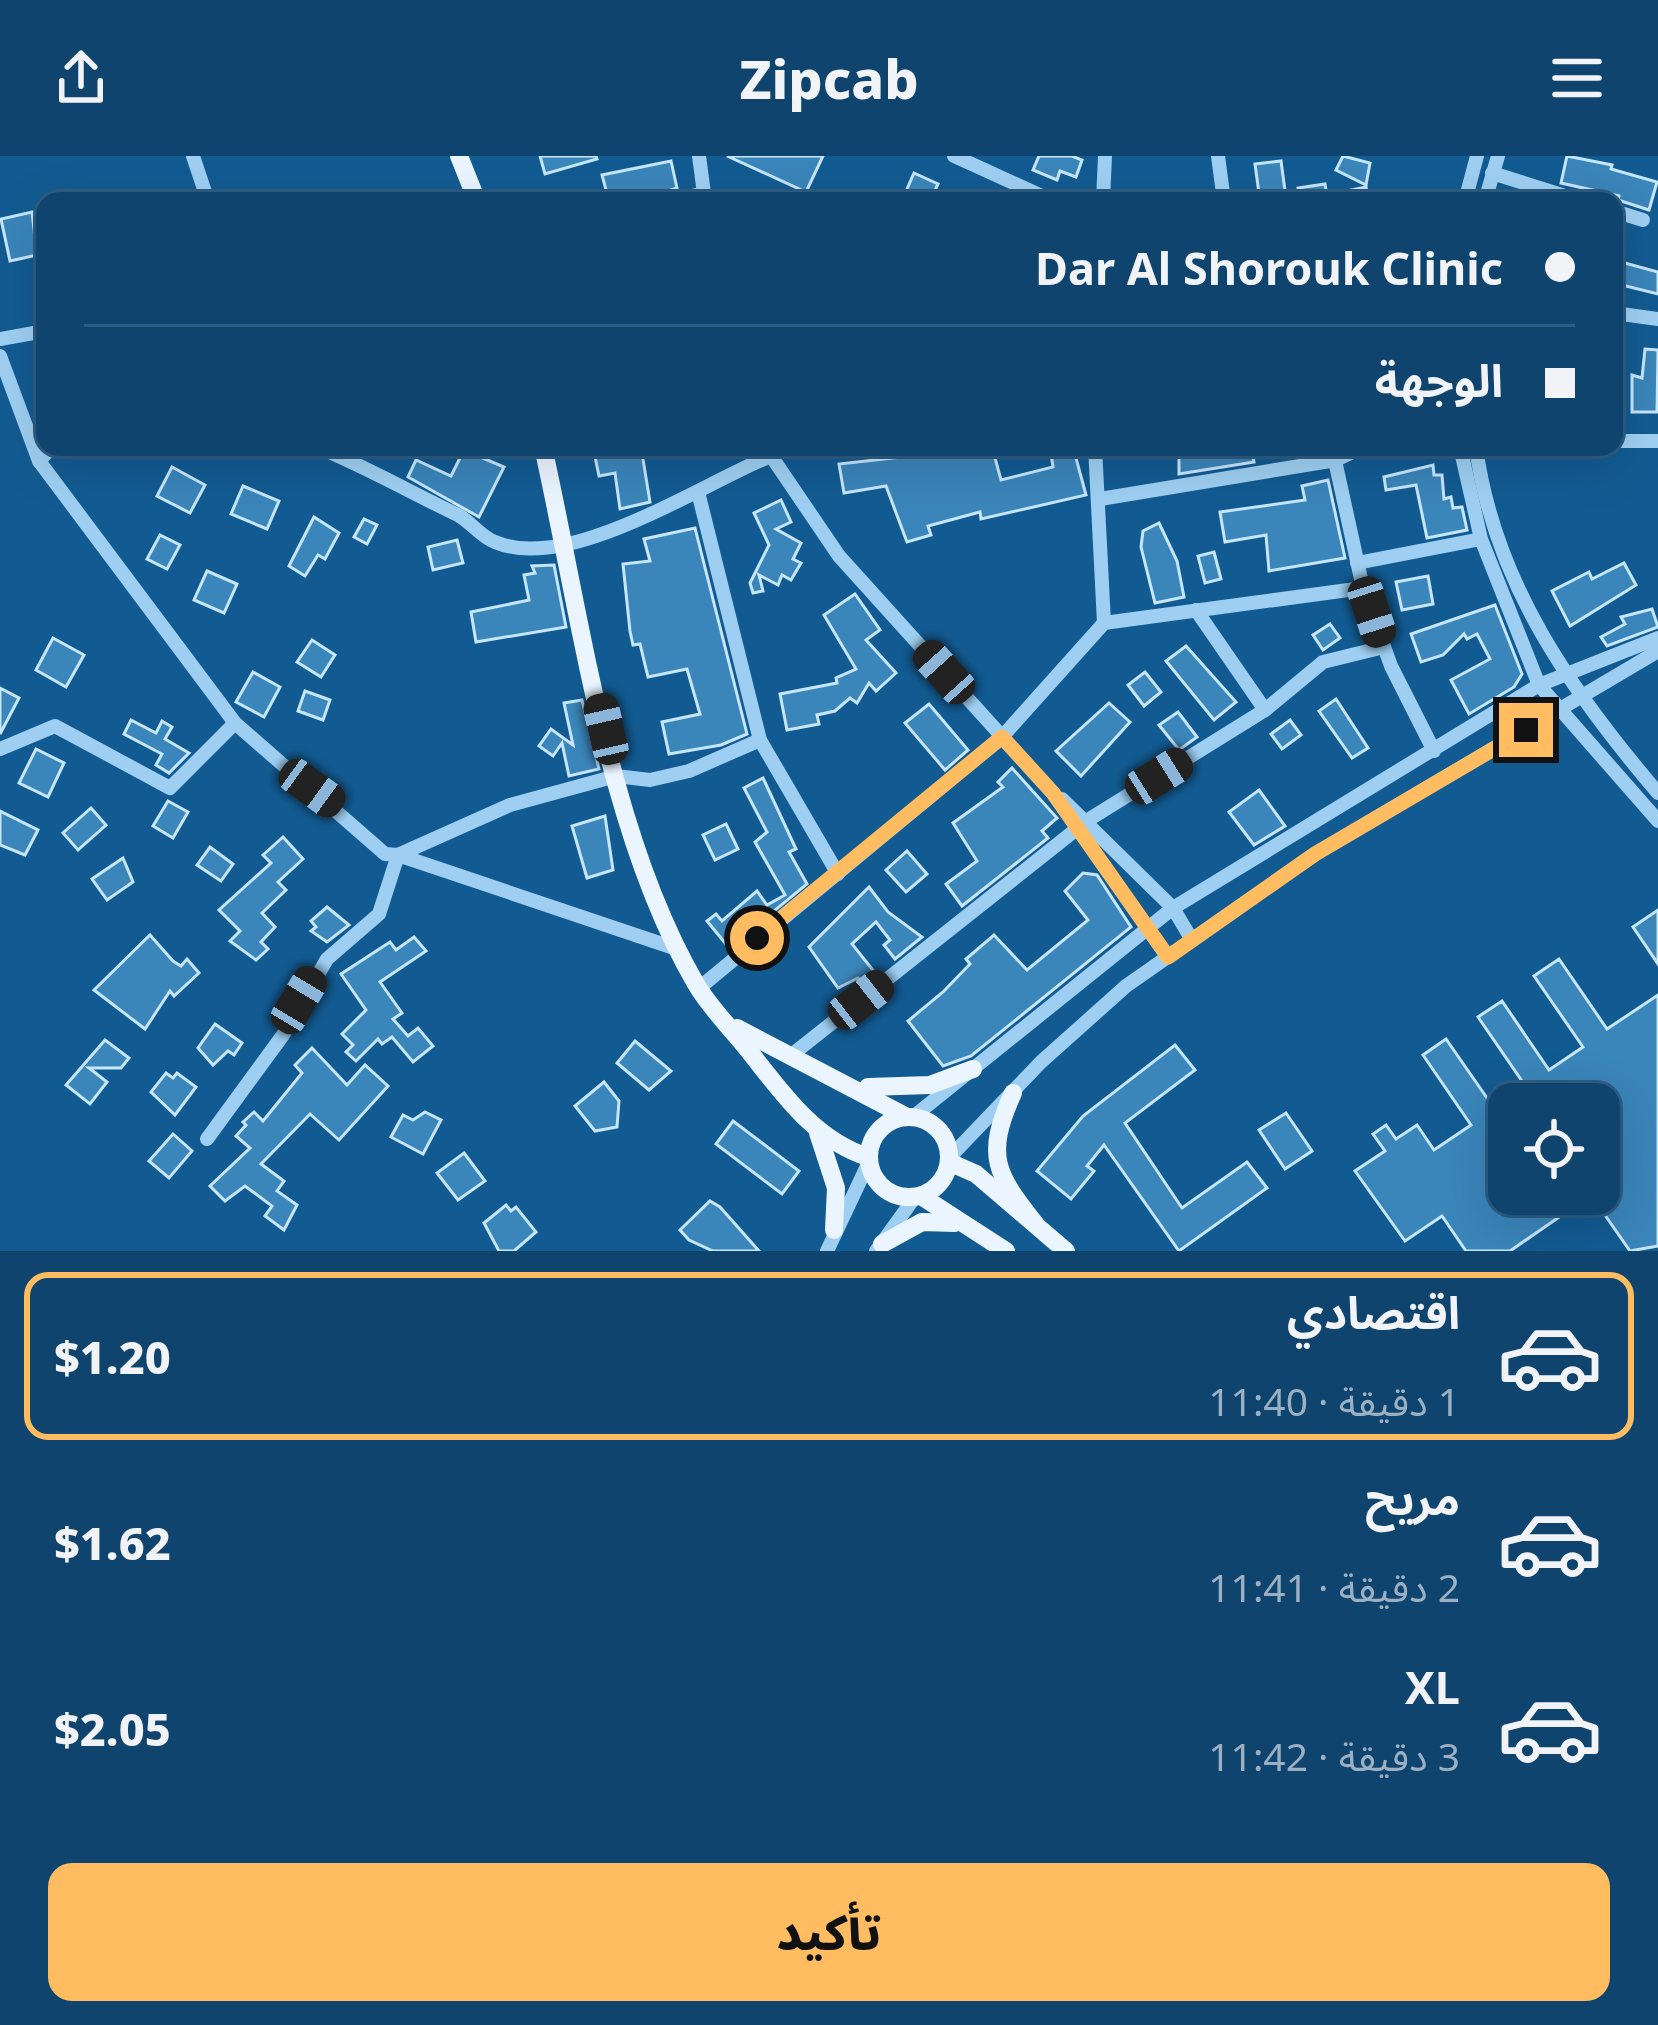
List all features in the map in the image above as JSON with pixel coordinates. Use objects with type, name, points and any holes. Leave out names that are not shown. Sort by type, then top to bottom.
[{"type":"main road","points":[[459,156],[473,192]]},
{"type":"main road","points":[[546,456],[616,776],[651,897],[698,989],[816,1129],[832,1167],[834,1230]]},
{"type":"main road","points":[[728,1022],[941,1134],[949,1160],[940,1183],[918,1196]]},
{"type":"main road","points":[[840,1081],[908,1089],[973,1069]]},
{"type":"main road","points":[[1012,1093],[996,1136],[996,1165],[1037,1226]]},
{"type":"main road","points":[[868,1160],[883,1126],[910,1117]]},
{"type":"main road","points":[[816,1129],[868,1160],[888,1192],[918,1196],[1006,1251]]},
{"type":"main road","points":[[949,1160],[968,1168],[1066,1251]]},
{"type":"main road","points":[[879,1248],[922,1222],[968,1227]]},
{"type":"street","points":[[193,156],[205,192]]},
{"type":"street","points":[[699,156],[703,192]]},
{"type":"street","points":[[1104,192],[1106,156]]},
{"type":"street","points":[[1218,156],[1223,192]]},
{"type":"street","points":[[1468,192],[1478,156]]},
{"type":"street","points":[[1487,192],[1498,156]]},
{"type":"street","points":[[958,157],[1034,192]]},
{"type":"street","points":[[1492,173],[1552,192]]},
{"type":"street","points":[[1623,214],[1643,220]]},
{"type":"street","points":[[1623,314],[1658,320]]},
{"type":"street","points":[[0,339],[36,333]]},
{"type":"street","points":[[0,356],[36,453]]},
{"type":"street","points":[[1623,442],[1658,441]]},
{"type":"street","points":[[37,456],[235,723],[385,854],[677,949]]},
{"type":"street","points":[[39,461],[44,456]]},
{"type":"street","points":[[337,456],[462,517],[494,542],[519,547],[565,543],[656,514],[758,456]]},
{"type":"street","points":[[769,456],[839,556],[1053,793],[1173,908],[1192,940]]},
{"type":"street","points":[[1096,456],[1104,623]]},
{"type":"street","points":[[1100,499],[1324,456]]},
{"type":"street","points":[[1334,456],[1363,588],[1384,646],[1434,751]]},
{"type":"street","points":[[1462,456],[1481,539],[1539,685],[1658,821]]},
{"type":"street","points":[[1478,456],[1492,519],[1514,577],[1564,675],[1658,793]]},
{"type":"street","points":[[698,492],[760,740],[838,874]]},
{"type":"street","points":[[1357,562],[1481,539]]},
{"type":"street","points":[[698,989],[1002,737],[1104,623],[1363,588]]},
{"type":"street","points":[[1196,610],[1265,710]]},
{"type":"street","points":[[910,1117],[1173,908],[1539,685],[1658,638]]},
{"type":"street","points":[[789,1057],[1083,824],[1265,710],[1323,662],[1384,646]]},
{"type":"street","points":[[949,1160],[1079,1027],[1168,957],[1315,854],[1658,651]]},
{"type":"street","points":[[0,749],[55,726],[75,732],[129,770],[170,788],[235,723]]},
{"type":"street","points":[[208,1139],[274,1048],[327,958],[379,914],[398,855],[510,805],[616,776],[650,780],[689,770],[760,740]]},
{"type":"street","points":[[1083,824],[1168,957]]},
{"type":"street","points":[[827,1251],[868,1160]]},
{"type":"street","points":[[879,1248],[918,1196]]},
{"type":"building","points":[[540,156],[596,156],[597,159],[545,174]]},
{"type":"building","points":[[727,156],[823,156],[806,192]]},
{"type":"building","points":[[1039,156],[1082,160],[1076,177],[1060,171],[1057,180],[1033,170]]},
{"type":"building","points":[[1343,156],[1370,163],[1366,185],[1336,170]]},
{"type":"building","points":[[1567,156],[1612,165],[1611,169],[1657,182],[1649,210],[1623,202],[1623,192],[1561,183]]},
{"type":"building","points":[[671,161],[677,188],[607,192],[602,175]]},
{"type":"building","points":[[1281,161],[1285,192],[1259,192],[1255,164]]},
{"type":"building","points":[[914,173],[938,184],[934,192],[906,192]]},
{"type":"building","points":[[1325,184],[1326,192],[1299,192],[1298,188]]},
{"type":"building","points":[[32,212],[36,255],[10,261],[1,219]]},
{"type":"building","points":[[1623,262],[1658,272],[1658,294],[1623,285]]},
{"type":"building","points":[[1645,349],[1658,350],[1657,412],[1632,412],[1632,375],[1642,378]]},
{"type":"building","points":[[461,456],[478,456],[504,467],[479,517],[408,477],[416,460],[451,476]]},
{"type":"building","points":[[595,456],[642,456],[650,502],[620,509],[615,473],[599,476]]},
{"type":"building","points":[[911,456],[994,456],[1001,480],[1053,467],[1051,456],[1075,456],[1086,495],[981,519],[980,512],[928,526],[931,535],[907,542],[886,486],[844,493],[839,464]]},
{"type":"building","points":[[1179,456],[1253,456],[1254,462],[1179,474]]},
{"type":"building","points":[[1433,465],[1434,475],[1442,475],[1444,499],[1451,497],[1453,508],[1462,507],[1467,530],[1427,538],[1416,485],[1386,490],[1384,477]]},
{"type":"building","points":[[172,467],[205,485],[190,513],[157,496]]},
{"type":"building","points":[[1328,480],[1345,558],[1269,571],[1266,535],[1225,542],[1220,512],[1305,500],[1302,486]]},
{"type":"building","points":[[243,486],[279,501],[267,529],[231,514]]},
{"type":"building","points":[[781,500],[791,522],[776,529],[801,543],[793,559],[801,563],[791,580],[782,575],[778,585],[759,575],[763,591],[753,593],[750,583],[769,545],[754,513]]},
{"type":"building","points":[[314,517],[339,533],[325,559],[318,555],[305,576],[289,566]]},
{"type":"building","points":[[364,519],[377,525],[367,544],[354,537]]},
{"type":"building","points":[[1159,523],[1177,561],[1184,597],[1155,603],[1141,547],[1143,531]]},
{"type":"building","points":[[695,528],[747,734],[721,745],[669,754],[662,722],[700,714],[687,669],[648,677],[640,644],[633,645],[623,564],[650,561],[644,539]]},
{"type":"building","points":[[160,535],[180,545],[167,569],[147,559]]},
{"type":"building","points":[[457,540],[463,563],[433,570],[428,547]]},
{"type":"building","points":[[1214,552],[1221,579],[1205,583],[1198,556]]},
{"type":"building","points":[[1624,563],[1636,585],[1570,626],[1552,591],[1589,572],[1592,579]]},
{"type":"building","points":[[554,565],[566,627],[476,642],[471,612],[529,600],[524,575],[535,573],[532,566]]},
{"type":"building","points":[[207,571],[237,584],[224,613],[194,600]]},
{"type":"building","points":[[1428,576],[1433,604],[1402,610],[1396,582]]},
{"type":"building","points":[[855,594],[880,630],[866,640],[896,673],[876,691],[869,683],[857,703],[850,698],[835,711],[817,715],[819,724],[787,730],[780,694],[837,683],[836,678],[856,669],[824,615]]},
{"type":"building","points":[[1495,605],[1522,674],[1514,687],[1469,714],[1451,680],[1490,659],[1477,634],[1467,639],[1464,634],[1443,655],[1421,662],[1411,634]]},
{"type":"building","points":[[1652,609],[1658,627],[1607,646],[1601,637],[1625,624],[1621,617]]},
{"type":"building","points":[[1330,624],[1340,638],[1323,650],[1313,635]]},
{"type":"building","points":[[53,638],[84,655],[66,687],[36,670]]},
{"type":"building","points":[[312,640],[335,655],[321,677],[297,662]]},
{"type":"building","points":[[1186,646],[1236,702],[1214,720],[1166,661]]},
{"type":"building","points":[[253,672],[280,687],[264,717],[236,702]]},
{"type":"building","points":[[1145,672],[1161,692],[1144,706],[1128,685]]},
{"type":"building","points":[[0,688],[19,698],[0,734]]},
{"type":"building","points":[[305,691],[330,700],[323,720],[298,711]]},
{"type":"building","points":[[1336,699],[1368,748],[1352,758],[1319,711]]},
{"type":"building","points":[[582,700],[599,769],[569,776],[562,743],[553,756],[539,746],[551,729],[573,745],[564,703]]},
{"type":"building","points":[[1109,703],[1130,722],[1081,776],[1056,751]]},
{"type":"building","points":[[929,704],[968,750],[945,770],[905,723]]},
{"type":"building","points":[[1178,712],[1197,737],[1179,750],[1159,725]]},
{"type":"building","points":[[131,720],[156,733],[162,721],[172,727],[165,739],[189,753],[169,773],[156,765],[162,754],[124,734]]},
{"type":"building","points":[[1290,720],[1301,735],[1282,749],[1271,734]]},
{"type":"building","points":[[36,749],[64,763],[48,797],[19,783]]},
{"type":"building","points":[[1012,768],[1057,818],[1042,831],[1048,838],[962,906],[946,884],[977,861],[953,823],[1003,787],[998,782]]},
{"type":"building","points":[[763,778],[796,849],[789,852],[807,884],[729,948],[707,921],[716,914],[722,921],[757,891],[767,905],[785,895],[755,842],[767,832],[744,788]]},
{"type":"building","points":[[1259,790],[1285,826],[1254,845],[1229,812]]},
{"type":"building","points":[[168,801],[188,812],[173,838],[153,826]]},
{"type":"building","points":[[91,808],[106,825],[78,850],[63,833]]},
{"type":"building","points":[[0,811],[38,830],[25,855],[0,845]]},
{"type":"building","points":[[605,816],[613,870],[587,878],[572,826]]},
{"type":"building","points":[[726,824],[738,849],[715,860],[703,835]]},
{"type":"building","points":[[283,837],[303,859],[278,882],[286,890],[262,913],[275,927],[261,942],[268,949],[256,960],[230,941],[240,931],[219,910],[271,863],[263,855]]},
{"type":"building","points":[[210,847],[233,864],[221,881],[197,865]]},
{"type":"building","points":[[907,851],[927,874],[906,892],[886,870]]},
{"type":"building","points":[[123,858],[133,882],[107,900],[92,879]]},
{"type":"building","points":[[1083,873],[1097,875],[1131,927],[971,1056],[943,1066],[908,1021],[943,992],[970,964],[966,959],[994,935],[1027,970],[1088,920],[1065,891]]},
{"type":"building","points":[[869,887],[888,912],[922,937],[895,959],[884,945],[890,940],[876,922],[852,944],[876,974],[863,984],[858,978],[838,988],[809,947]]},
{"type":"building","points":[[327,907],[349,925],[327,942],[311,931],[316,927],[311,921]]},
{"type":"building","points":[[1658,910],[1658,964],[1633,927]]},
{"type":"building","points":[[150,935],[173,961],[181,966],[187,959],[199,973],[174,996],[170,991],[145,1029],[94,990]]},
{"type":"building","points":[[414,937],[426,951],[380,982],[402,1013],[393,1019],[408,1036],[418,1028],[433,1046],[413,1062],[392,1037],[382,1044],[378,1039],[356,1061],[346,1052],[353,1045],[342,1034],[366,1010],[341,974],[390,942],[396,950]]},
{"type":"building","points":[[1559,959],[1607,1029],[1658,995],[1658,1246],[1630,1251],[1605,1215],[1620,1215],[1620,1083],[1523,1083],[1478,1017],[1502,1001],[1549,1070],[1583,1047],[1534,976]]},
{"type":"building","points":[[215,1024],[242,1043],[234,1055],[228,1051],[213,1065],[198,1048]]},
{"type":"building","points":[[1446,1039],[1488,1099],[1488,1215],[1562,1215],[1510,1251],[1466,1251],[1442,1216],[1405,1241],[1355,1171],[1385,1151],[1373,1134],[1386,1125],[1396,1139],[1417,1125],[1434,1150],[1471,1125],[1423,1055]]},
{"type":"building","points":[[105,1040],[129,1058],[121,1068],[89,1068],[107,1082],[90,1104],[66,1085]]},
{"type":"building","points":[[635,1041],[671,1071],[649,1090],[617,1063]]},
{"type":"building","points":[[1175,1045],[1195,1070],[1125,1123],[1182,1208],[1247,1162],[1267,1188],[1179,1251],[1104,1145],[1087,1166],[1094,1171],[1071,1199],[1037,1171],[1083,1116]]},
{"type":"building","points":[[312,1048],[347,1085],[365,1065],[388,1086],[339,1140],[310,1114],[261,1164],[284,1181],[277,1191],[297,1205],[284,1230],[265,1216],[272,1206],[245,1186],[225,1201],[210,1186],[250,1148],[236,1136],[246,1125],[243,1122],[254,1112],[263,1121],[302,1073],[295,1065]]},
{"type":"building","points":[[166,1073],[173,1078],[177,1073],[196,1087],[175,1115],[151,1092]]},
{"type":"building","points":[[604,1082],[619,1101],[617,1127],[595,1131],[575,1106]]},
{"type":"building","points":[[425,1112],[441,1120],[423,1154],[391,1137],[403,1115],[413,1120]]},
{"type":"building","points":[[1286,1113],[1312,1151],[1285,1169],[1259,1130]]},
{"type":"building","points":[[733,1121],[799,1171],[782,1194],[716,1144]]},
{"type":"building","points":[[173,1134],[192,1151],[169,1178],[149,1161]]},
{"type":"building","points":[[464,1153],[485,1181],[458,1200],[437,1173]]},
{"type":"building","points":[[710,1201],[759,1251],[713,1251],[689,1240],[680,1230]]},
{"type":"building","points":[[506,1205],[511,1211],[516,1207],[536,1232],[514,1251],[499,1251],[484,1223]]},
{"type":"route","points":[[757,938],[1002,737],[1053,793],[1168,957],[1315,854],[1526,730]]}]
